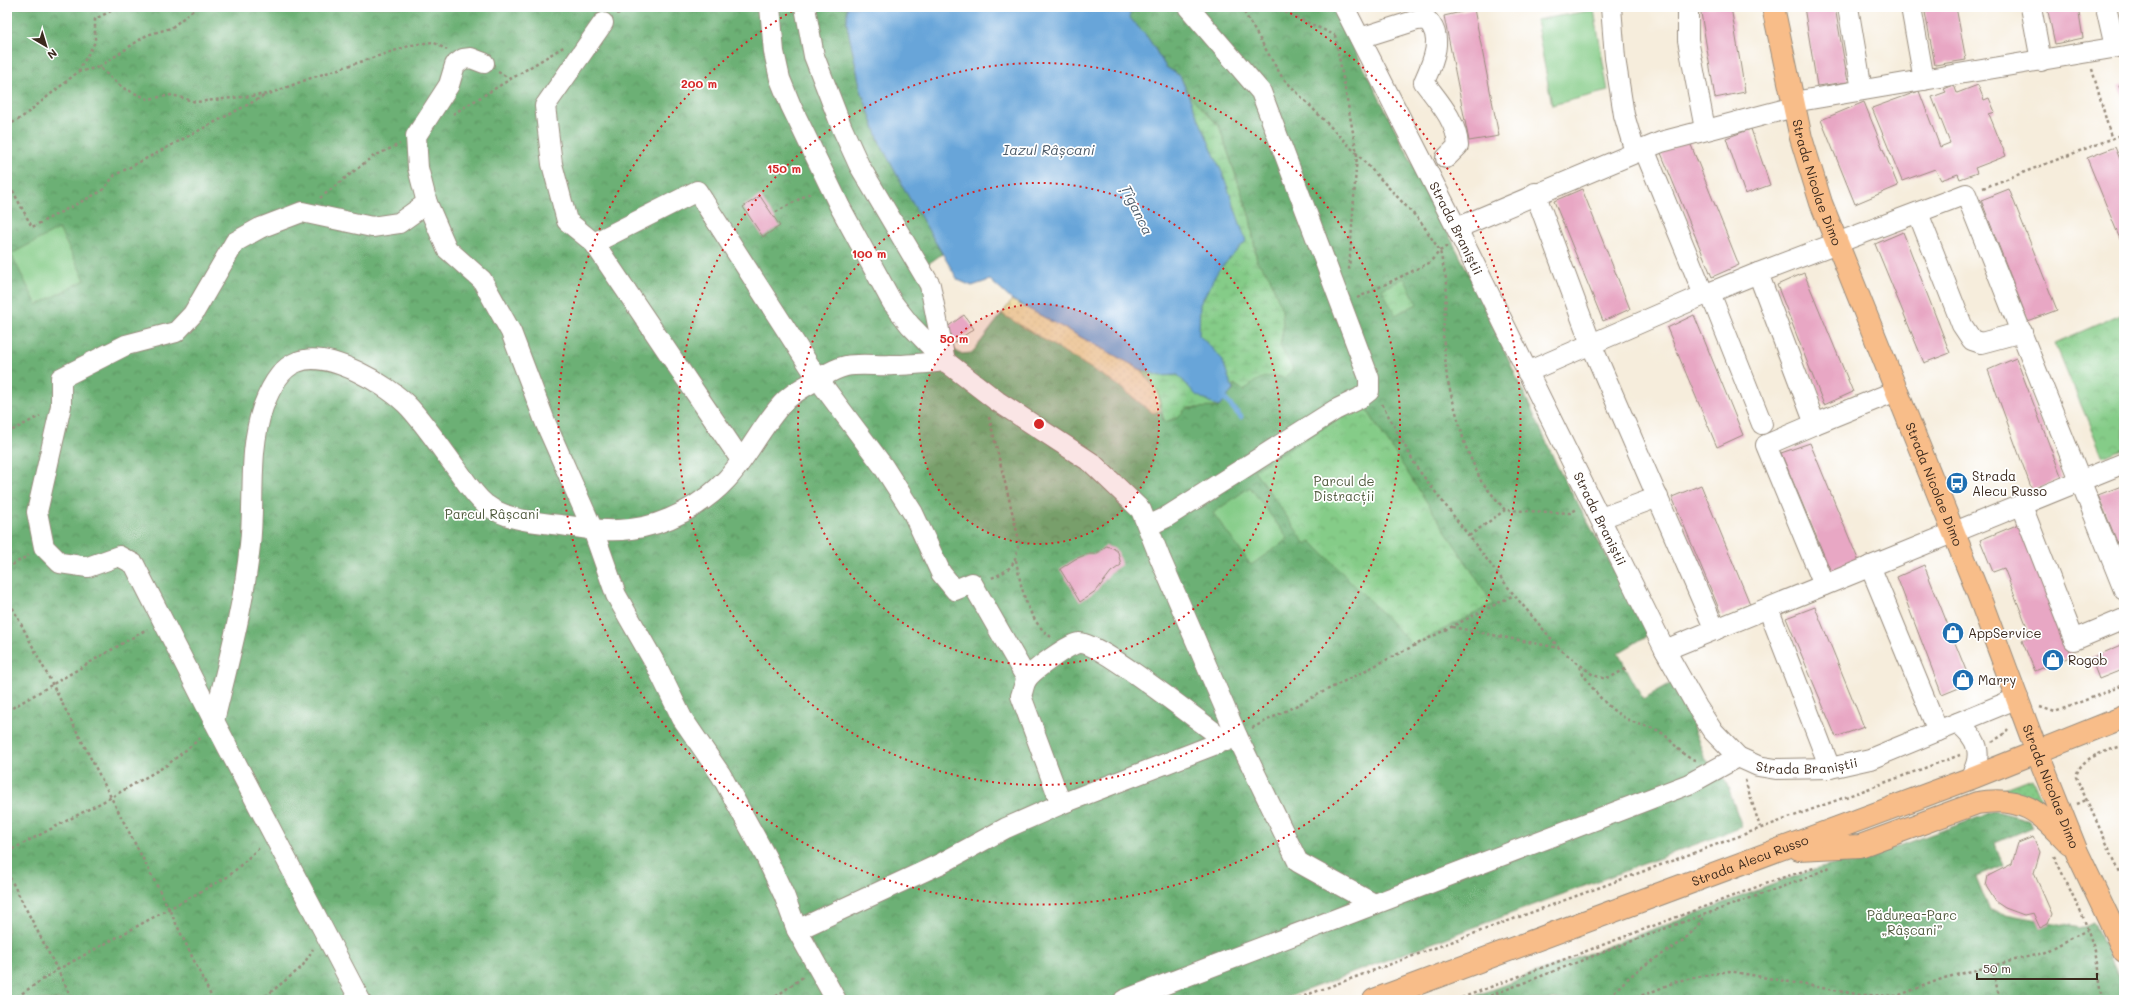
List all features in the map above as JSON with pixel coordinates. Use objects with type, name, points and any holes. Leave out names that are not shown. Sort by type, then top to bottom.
[{"type":"main road","name":"Strada Nicolae Dimo","points":[[1773,7],[1793,105],[1814,182],[1836,243],[1953,532],[2077,852],[2124,951]]},
{"type":"main road","name":"Strada Alecu Russo","points":[[1374,1000],[1969,779],[2124,717]]},
{"type":"main road","points":[[1777,850],[1860,846],[1977,803],[2004,800],[2016,802],[2034,810],[2047,821],[2077,852]]},
{"type":"street","points":[[770,7],[774,52],[780,79],[790,106],[840,207],[892,302],[910,325],[945,361],[982,390],[1092,463],[1142,510],[1232,738],[1298,862],[1374,904]]},
{"type":"street","points":[[805,7],[814,56],[842,128],[859,165],[930,285],[945,361]]},
{"type":"street","points":[[1148,526],[1165,518],[1335,410],[1360,398],[1369,391],[1369,378],[1261,92],[1188,7]]},
{"type":"street","name":"Strada Braniștii","points":[[1344,7],[1459,232],[1665,650],[1696,707],[1712,730],[1738,756],[1758,766],[1776,769],[1830,768],[1870,759],[1938,730],[2019,703]]},
{"type":"street","points":[[1611,7],[1615,58],[1624,115],[1639,151],[1707,294],[1762,424]]},
{"type":"street","points":[[1688,7],[1688,40],[1705,129]]},
{"type":"street","points":[[1848,7],[1862,90]]},
{"type":"street","points":[[1911,7],[1924,80]]},
{"type":"street","points":[[2031,7],[2041,61]]},
{"type":"street","points":[[1459,232],[1535,193],[1639,151],[1705,129],[1793,105],[1862,90],[2088,53],[2120,46],[2106,7]]},
{"type":"street","points":[[1357,31],[1426,19],[1431,24],[1435,34],[1436,47],[1433,63],[1424,82],[1449,116],[1458,136],[1458,146],[1446,158]]},
{"type":"street","points":[[603,23],[545,106],[552,164],[567,221],[594,243],[741,460]]},
{"type":"street","points":[[484,64],[471,58],[463,59],[455,65],[449,85],[416,136],[418,168],[427,203],[447,249],[482,280],[511,332],[546,424],[593,530],[616,595],[656,665],[682,718],[721,775],[766,857],[784,895],[797,930],[836,1000]]},
{"type":"street","points":[[594,243],[697,191],[818,379],[897,487],[919,525],[941,573],[955,590],[972,583],[1027,679]]},
{"type":"street","points":[[1535,193],[1590,344],[1715,630]]},
{"type":"street","points":[[1527,372],[1758,273],[1966,194],[2124,590]]},
{"type":"street","points":[[360,1000],[214,721],[134,564],[119,556],[88,567],[60,563],[44,547],[37,512],[61,406],[61,378],[126,345],[176,332],[193,314],[235,242],[260,228],[302,212],[372,227],[399,224],[427,203]]},
{"type":"street","points":[[1918,212],[1962,325],[1972,340],[1981,343],[2022,332]]},
{"type":"street","points":[[1758,273],[1814,424]]},
{"type":"street","points":[[214,721],[245,586],[251,542],[257,427],[272,386],[283,371],[294,362],[309,358],[340,364],[357,372],[399,397],[442,449],[475,495],[486,505],[503,513],[535,523],[593,530],[631,530],[673,517],[714,492],[729,477],[782,404],[799,390],[818,379],[848,366],[898,365],[945,361]]},
{"type":"street","points":[[1824,585],[1766,445],[1896,391]]},
{"type":"street","points":[[1665,650],[1953,532],[2082,482],[2124,463]]},
{"type":"street","points":[[1601,518],[1658,497]]},
{"type":"street","points":[[2022,506],[2074,640],[2124,619]]},
{"type":"street","points":[[1870,566],[1938,730]]},
{"type":"street","points":[[1768,608],[1830,768]]},
{"type":"street","points":[[1061,804],[1022,696],[1027,679],[1066,647],[1080,643],[1089,646],[1129,670],[1232,738]]},
{"type":"street","points":[[1958,723],[1967,730],[1978,748],[1978,763],[1969,779]]},
{"type":"street","points":[[797,930],[942,863],[1006,828],[1061,804],[1232,738]]},
{"type":"street","points":[[1124,1000],[1689,784],[1738,756]]},
{"type":"path","points":[[7,126],[21,118],[78,72],[95,42],[95,19],[119,7]]},
{"type":"path","points":[[78,72],[99,67],[147,35],[171,28],[197,7]]},
{"type":"path","points":[[603,23],[628,7]]},
{"type":"path","points":[[1241,7],[1282,78],[1421,222],[1440,251],[1447,284],[1443,334],[1447,379],[1465,445],[1482,481],[1505,510]]},
{"type":"path","points":[[1274,7],[1335,35],[1357,31]]},
{"type":"path","points":[[1335,35],[1357,154],[1348,276]]},
{"type":"path","points":[[7,180],[32,227],[102,191],[115,175],[121,171],[269,94],[311,78],[412,45],[433,42],[463,59]]},
{"type":"path","points":[[450,116],[570,43]]},
{"type":"path","points":[[2088,53],[2111,138]]},
{"type":"path","points":[[99,67],[123,88],[148,99],[172,94],[196,102],[269,94]]},
{"type":"path","points":[[1966,194],[2124,134]]},
{"type":"path","points":[[302,212],[372,156],[416,136]]},
{"type":"path","points":[[776,212],[812,192]]},
{"type":"path","points":[[1345,315],[1356,298],[1429,263],[1459,232]]},
{"type":"path","points":[[982,390],[1019,540],[1016,560],[1022,591],[1031,613],[1044,632],[1066,647]]},
{"type":"path","points":[[1369,391],[1378,398],[1417,468],[1514,595],[1560,649],[1578,665],[1594,675],[1603,678],[1611,676],[1627,668]]},
{"type":"path","points":[[7,433],[61,406]]},
{"type":"path","points":[[1469,536],[1505,510],[1570,513]]},
{"type":"path","points":[[7,568],[44,547]]},
{"type":"path","points":[[972,583],[989,579],[1005,572],[1016,560]]},
{"type":"path","points":[[1232,738],[1514,595]]},
{"type":"path","points":[[7,597],[51,685],[169,909],[213,1000]]},
{"type":"path","points":[[7,711],[163,620]]},
{"type":"path","points":[[1452,627],[1560,649]]},
{"type":"path","points":[[1578,665],[1592,688],[1605,703],[1622,716],[1633,722],[1656,729],[1667,736],[1679,751],[1692,759],[1718,768]]},
{"type":"path","points":[[1294,1000],[1997,741],[2008,729],[2010,713],[2019,703],[2031,704],[2055,712],[2124,685]]},
{"type":"path","points":[[7,852],[110,798],[167,766],[209,732],[214,721]]},
{"type":"path","points":[[2124,745],[2083,762],[2078,769],[2076,777],[2124,881]]},
{"type":"path","points":[[1738,756],[1760,828]]},
{"type":"path","points":[[12,1000],[57,970],[229,876],[274,835]]},
{"type":"path","points":[[2052,851],[2088,930],[2095,951],[2103,1000]]},
{"type":"path","points":[[1456,1000],[1778,879],[1831,865],[1804,879],[1705,914],[1479,1000]]},
{"type":"path","points":[[7,872],[73,1000]]},
{"type":"path","points":[[1605,1000],[1633,974],[1681,942],[1696,929],[1705,914]]},
{"type":"path","points":[[1618,1000],[1648,994],[1677,981],[1700,975],[1729,971],[1861,995],[1897,996],[1944,978],[2043,953],[2088,930]]},
{"type":"path","points":[[261,1000],[302,966],[324,931]]},
{"type":"path","points":[[771,1000],[818,967]]},
{"type":"path","points":[[1992,967],[2000,1000]]},
{"type":"green space","name":"Parcul Râșcani","points":[[7,7],[847,7],[847,25],[861,90],[880,143],[942,254],[925,266],[946,345],[961,354],[972,353],[1002,314],[1115,383],[1153,413],[1160,411],[1164,422],[1177,418],[1187,408],[1219,407],[1234,384],[1244,391],[1252,382],[1273,374],[1285,357],[1280,346],[1283,329],[1269,275],[1257,262],[1250,218],[1219,126],[1189,95],[1180,76],[1166,67],[1148,38],[1130,18],[1130,7],[1333,7],[1470,276],[1561,474],[1650,634],[1618,653],[1643,699],[1675,681],[1705,758],[1726,782],[1742,827],[1280,1000],[7,1000]]},
{"type":"green space","points":[[1594,10],[1608,91],[1552,105],[1536,20]]},
{"type":"green space","points":[[1189,95],[1219,126],[1250,218],[1257,262],[1269,275],[1282,310],[1283,329],[1280,346],[1293,369],[1284,378],[1273,376],[1262,378],[1253,383],[1244,391],[1234,384],[1233,390],[1219,407],[1187,408],[1177,418],[1164,422],[1158,392],[1140,369],[1191,105]]},
{"type":"green space","points":[[59,229],[85,280],[37,305],[11,254]]},
{"type":"green space","points":[[1404,278],[1417,304],[1395,315],[1382,289]]},
{"type":"green space","points":[[2124,313],[2124,448],[2103,457],[2055,343]]},
{"type":"green space","name":"Parcul de Distracții","points":[[1363,404],[1493,604],[1413,645],[1311,541],[1306,544],[1254,470]]},
{"type":"green space","points":[[1250,487],[1288,539],[1251,565],[1213,513]]},
{"type":"green space","points":[[2032,778],[2045,808],[2003,789]]},
{"type":"green space","name":"Pădurea-Parc „Râșcani”","points":[[1996,811],[2030,820],[2033,827],[1995,843],[2003,866],[1976,877],[1990,911],[2080,928],[2093,922],[2124,989],[2124,1000],[1464,1000],[1809,871],[1877,854]]},
{"type":"sand","points":[[1012,300],[1140,369],[1158,392],[1160,411],[1153,413],[1115,383],[1002,314]]},
{"type":"water","name":"Iazul Râșcani","points":[[847,7],[1130,7],[1130,18],[1148,38],[1166,67],[1180,76],[1224,177],[1246,241],[1218,271],[1200,304],[1199,335],[1222,359],[1233,390],[1219,407],[1196,395],[1178,375],[1160,376],[1140,369],[1012,300],[990,280],[972,286],[958,280],[907,194],[880,143],[861,90],[847,25]]},
{"type":"building","points":[[1700,7],[1731,7],[1745,92],[1715,98]]},
{"type":"building","points":[[1804,7],[1835,7],[1848,82],[1817,86]]},
{"type":"building","points":[[1924,7],[1956,7],[1966,60],[1935,65]]},
{"type":"building","points":[[2047,7],[2078,7],[2083,38],[2055,44]]},
{"type":"building","points":[[1474,9],[1499,136],[1469,141],[1444,16]]},
{"type":"building","points":[[2124,84],[2124,97],[2119,86]]},
{"type":"building","points":[[1954,85],[1957,93],[1978,85],[1984,100],[1989,98],[1995,112],[1989,114],[2006,156],[1975,168],[1977,173],[1960,179],[1958,174],[1941,180],[1935,169],[1902,181],[1872,108],[1919,91],[1940,147],[1950,143],[1932,97],[1946,92],[1944,89]]},
{"type":"building","points":[[1864,102],[1898,186],[1855,204],[1821,120]]},
{"type":"building","points":[[1751,129],[1770,185],[1745,194],[1726,138]]},
{"type":"building","points":[[1689,140],[1739,265],[1712,277],[1661,153]]},
{"type":"building","points":[[2115,147],[2124,169],[2124,249],[2087,158]]},
{"type":"building","points":[[1582,189],[1630,309],[1603,321],[1554,201]]},
{"type":"building","points":[[2009,189],[2057,310],[2028,321],[1981,200]]},
{"type":"building","points":[[760,196],[780,226],[763,237],[743,207]]},
{"type":"building","points":[[1903,232],[1950,353],[1924,363],[1875,244]]},
{"type":"building","points":[[1804,273],[1853,392],[1824,405],[1777,285]]},
{"type":"building","points":[[964,315],[974,329],[953,343],[943,330]]},
{"type":"building","points":[[1694,315],[1743,435],[1717,447],[1667,328]]},
{"type":"building","points":[[2016,358],[2062,478],[2032,490],[1988,370]]},
{"type":"building","points":[[1810,443],[1860,564],[1832,574],[1781,453]]},
{"type":"building","points":[[1701,485],[1750,604],[1722,616],[1672,497]]},
{"type":"building","points":[[2124,485],[2124,559],[2098,495]]},
{"type":"building","points":[[2019,524],[2072,656],[2035,671],[2022,641],[2031,637],[2004,568],[1993,572],[1980,540]]},
{"type":"building","points":[[1106,546],[1113,548],[1118,552],[1121,565],[1111,572],[1097,590],[1080,602],[1060,569],[1075,559],[1087,554],[1096,554]]},
{"type":"building","points":[[1924,565],[1971,683],[1942,695],[1897,577]]},
{"type":"building","points":[[1815,607],[1864,727],[1836,737],[1786,618]]},
{"type":"building","points":[[2124,644],[2124,669],[2099,679],[2091,658]]},
{"type":"building","points":[[2033,837],[2040,852],[2034,873],[2052,914],[2048,924],[2040,928],[2033,913],[2024,915],[2005,908],[1996,902],[1986,886],[1988,876],[2012,864],[2018,843]]},
{"type":"waterway","name":"Țîganca","points":[[1222,396],[1241,417]]},
{"type":"place","name":"Strada Alecu Russo","points":[[1957,483]]},
{"type":"place","name":"AppService","points":[[1953,633]]},
{"type":"place","name":"Rogob","points":[[2053,660]]},
{"type":"place","name":"Marry","points":[[1963,680]]}]
